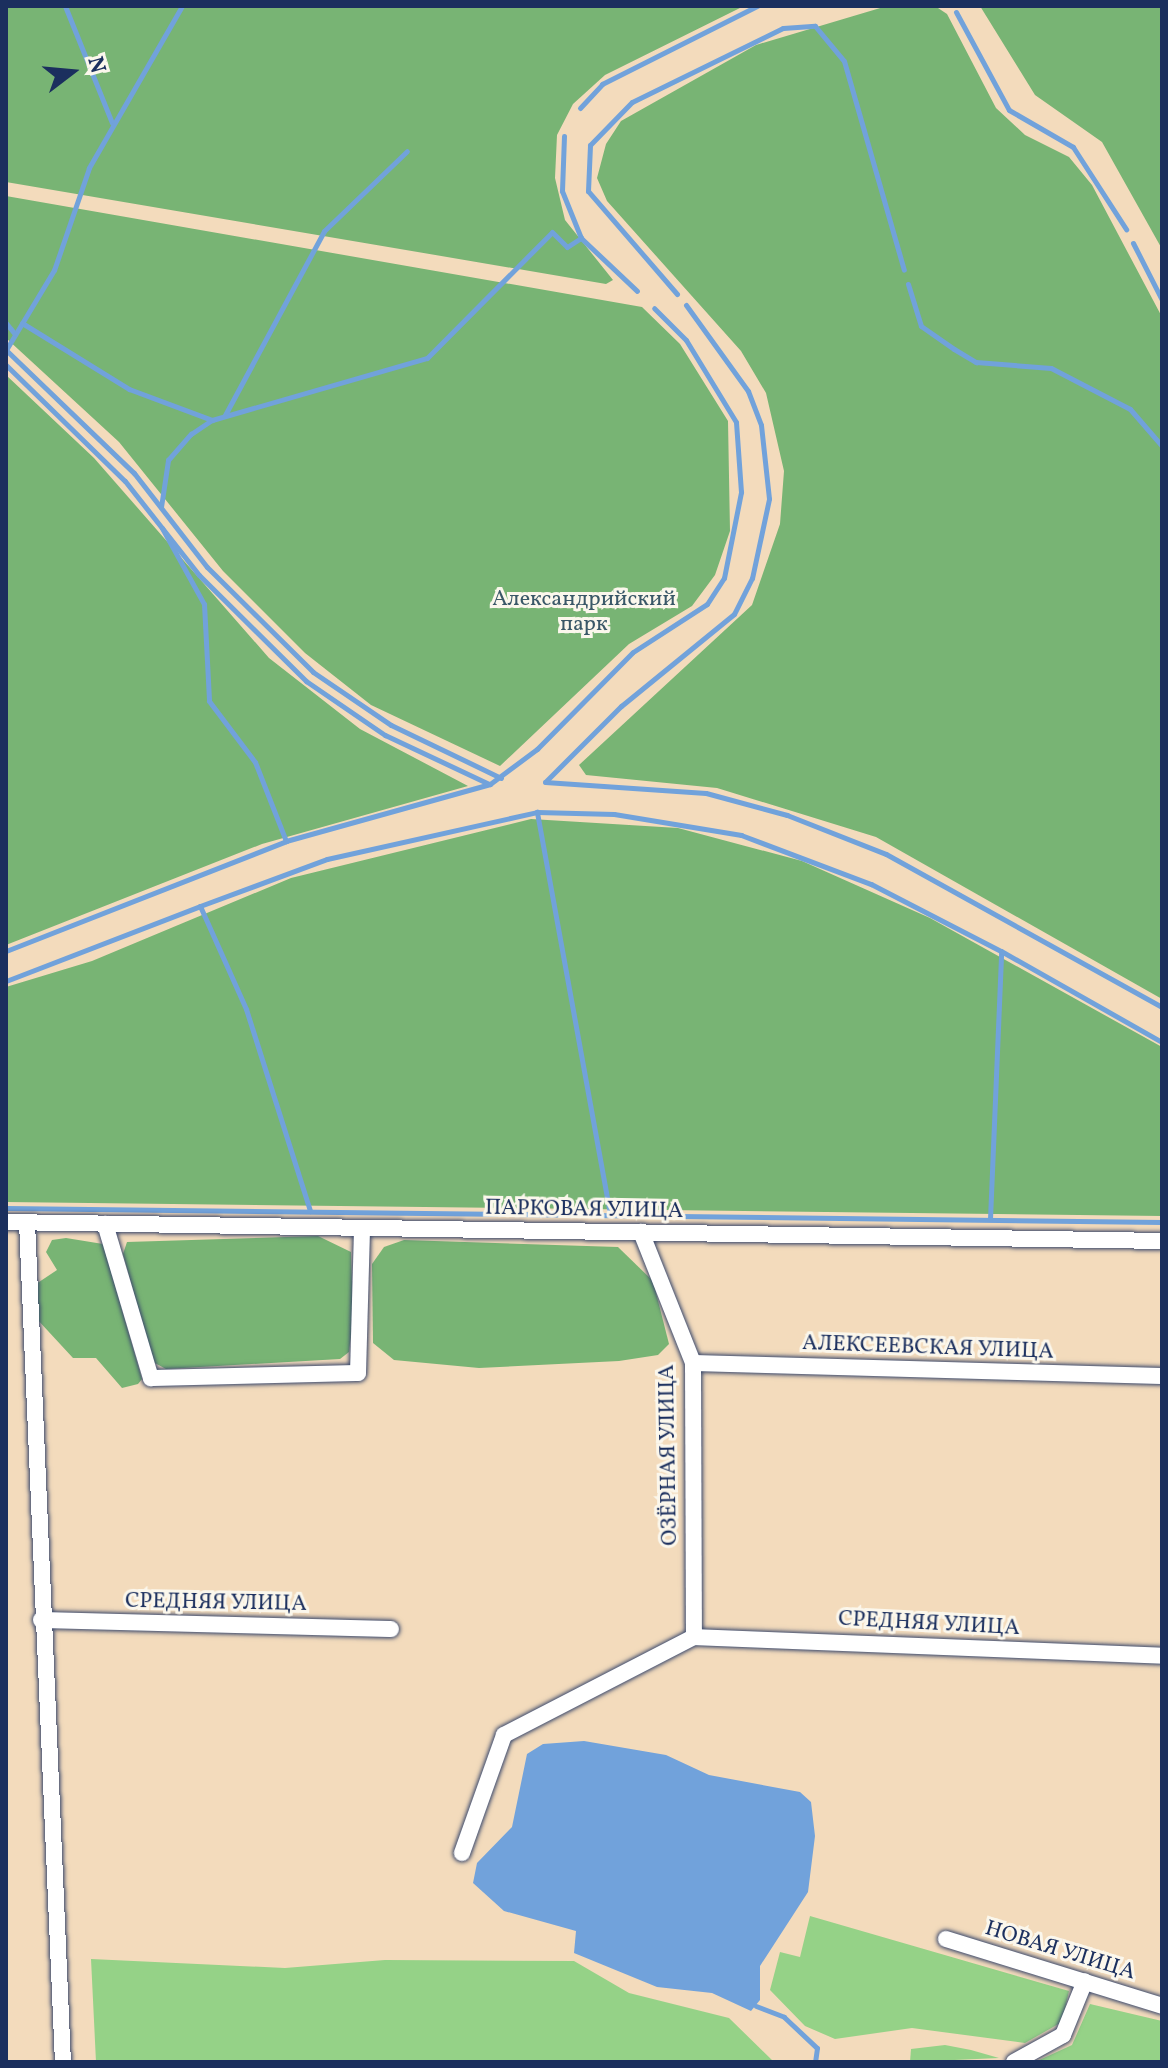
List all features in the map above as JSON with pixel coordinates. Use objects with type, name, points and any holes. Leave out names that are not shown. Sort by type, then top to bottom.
[{"type":"street","name":"ПАРКОВАЯ УЛИЦА","points":[[6,1222],[1162,1241]]},
{"type":"street","points":[[27,1222],[41,1620],[63,2062]]},
{"type":"street","points":[[105,1224],[151,1378],[358,1373],[362,1229]]},
{"type":"street","name":"ОЗЁРНАЯ УЛИЦА","points":[[641,1232],[693,1363],[694,1637]]},
{"type":"street","name":"АЛЕКСЕЕВСКАЯ УЛИЦА","points":[[693,1363],[1162,1376]]},
{"type":"street","name":"СРЕДНЯЯ УЛИЦА","points":[[41,1620],[391,1629]]},
{"type":"street","points":[[462,1853],[504,1735],[694,1637]]},
{"type":"street","name":"СРЕДНЯЯ УЛИЦА","points":[[694,1637],[1162,1656]]},
{"type":"street","name":"НОВАЯ УЛИЦА","points":[[946,1939],[1162,2006]]},
{"type":"street","points":[[1014,2062],[1063,2035],[1085,1981]]},
{"type":"green space","points":[[6,6],[744,6],[605,75],[573,104],[557,135],[555,178],[565,220],[613,280],[606,284],[6,182]]},
{"type":"green space","points":[[887,6],[935,6],[947,14],[996,108],[1025,135],[1069,157],[1092,185],[1162,317],[1162,999],[876,837],[717,788],[586,775],[579,765],[752,605],[780,524],[784,471],[766,393],[741,351],[607,201],[597,178],[606,144],[621,121],[756,45]]},
{"type":"green space","points":[[980,6],[1162,6],[1162,249],[1102,142],[1035,95]]},
{"type":"green space","name":"Александрийский парк","points":[[6,196],[642,307],[680,344],[728,421],[730,531],[715,575],[692,606],[629,644],[500,766],[371,705],[305,653],[223,571],[119,442],[6,338]]},
{"type":"green space","points":[[6,375],[94,458],[269,658],[360,729],[468,786],[262,844],[6,945]]},
{"type":"green space","points":[[531,819],[678,828],[802,861],[930,918],[1162,1047],[1162,1216],[6,1202],[6,987],[92,961],[291,878]]},
{"type":"green space","points":[[318,1236],[351,1252],[353,1317],[349,1352],[340,1359],[166,1369],[153,1362],[123,1254],[127,1242]]},
{"type":"green space","points":[[66,1238],[103,1244],[142,1379],[138,1384],[122,1388],[96,1358],[73,1358],[36,1318],[36,1284],[57,1270],[46,1252],[52,1240]]},
{"type":"green space","points":[[404,1240],[618,1247],[653,1281],[669,1344],[658,1355],[619,1361],[479,1368],[394,1360],[373,1343],[372,1264],[384,1247]]},
{"type":"green space","points":[[810,1916],[1069,1991],[1062,2022],[1025,2043],[912,2028],[835,2039],[805,2026],[770,1990],[780,1952],[800,1957]]},
{"type":"green space","points":[[91,1959],[285,1968],[385,1960],[574,1961],[629,1993],[729,2018],[774,2062],[96,2062]]},
{"type":"green space","points":[[1090,2004],[1162,2021],[1162,2062],[1035,2062],[1072,2045]]},
{"type":"green space","points":[[945,2045],[999,2058],[910,2062],[911,2049]]},
{"type":"water","points":[[584,1741],[666,1755],[709,1775],[800,1792],[811,1802],[815,1836],[808,1892],[760,1966],[760,2000],[751,2011],[712,1993],[657,1987],[574,1953],[576,1931],[504,1911],[473,1883],[477,1863],[512,1827],[527,1754],[543,1744]]},
{"type":"waterway","points":[[65,6],[112,123]]},
{"type":"waterway","points":[[182,6],[89,168],[54,270],[6,350],[134,473],[207,567],[313,672],[391,725],[501,778]]},
{"type":"waterway","points":[[580,108],[602,84],[757,6]]},
{"type":"waterway","points":[[956,12],[1009,110],[1073,147],[1126,229]]},
{"type":"waterway","points":[[677,294],[588,191],[590,145],[632,102],[783,28],[815,26],[844,61],[904,270]]},
{"type":"waterway","points":[[564,136],[562,191],[581,238]]},
{"type":"waterway","points":[[225,415],[324,231],[407,151]]},
{"type":"waterway","points":[[161,507],[168,460],[191,434],[212,420],[427,358],[552,232],[567,247],[581,238],[637,291]]},
{"type":"waterway","points":[[1133,243],[1162,300]]},
{"type":"waterway","points":[[908,284],[921,326],[954,349],[976,362],[1051,368],[1130,409],[1162,446]]},
{"type":"waterway","points":[[686,305],[748,391],[761,425],[769,499],[752,578],[734,614],[621,706],[545,782],[706,793],[787,815],[886,854],[1162,1007]]},
{"type":"waterway","points":[[162,528],[204,604],[209,701],[255,762],[286,841],[490,784],[537,749],[633,652],[707,604],[724,578],[741,492],[736,422],[686,340],[654,308]]},
{"type":"waterway","points":[[6,323],[15,334]]},
{"type":"waterway","points":[[22,323],[129,389],[212,420]]},
{"type":"waterway","points":[[6,365],[125,481],[199,575],[306,681],[385,735],[489,784]]},
{"type":"waterway","points":[[200,906],[327,859],[537,812]]},
{"type":"waterway","points":[[610,1214],[537,812],[614,814],[741,835],[871,884],[1001,951]]},
{"type":"waterway","points":[[6,951],[286,841]]},
{"type":"waterway","points":[[6,981],[200,906],[246,1009],[310,1211]]},
{"type":"waterway","points":[[990,1219],[1001,951],[1162,1042]]},
{"type":"waterway","points":[[6,1208],[1162,1222]]},
{"type":"waterway","points":[[756,2006],[784,2017],[817,2048],[815,2062]]}]
